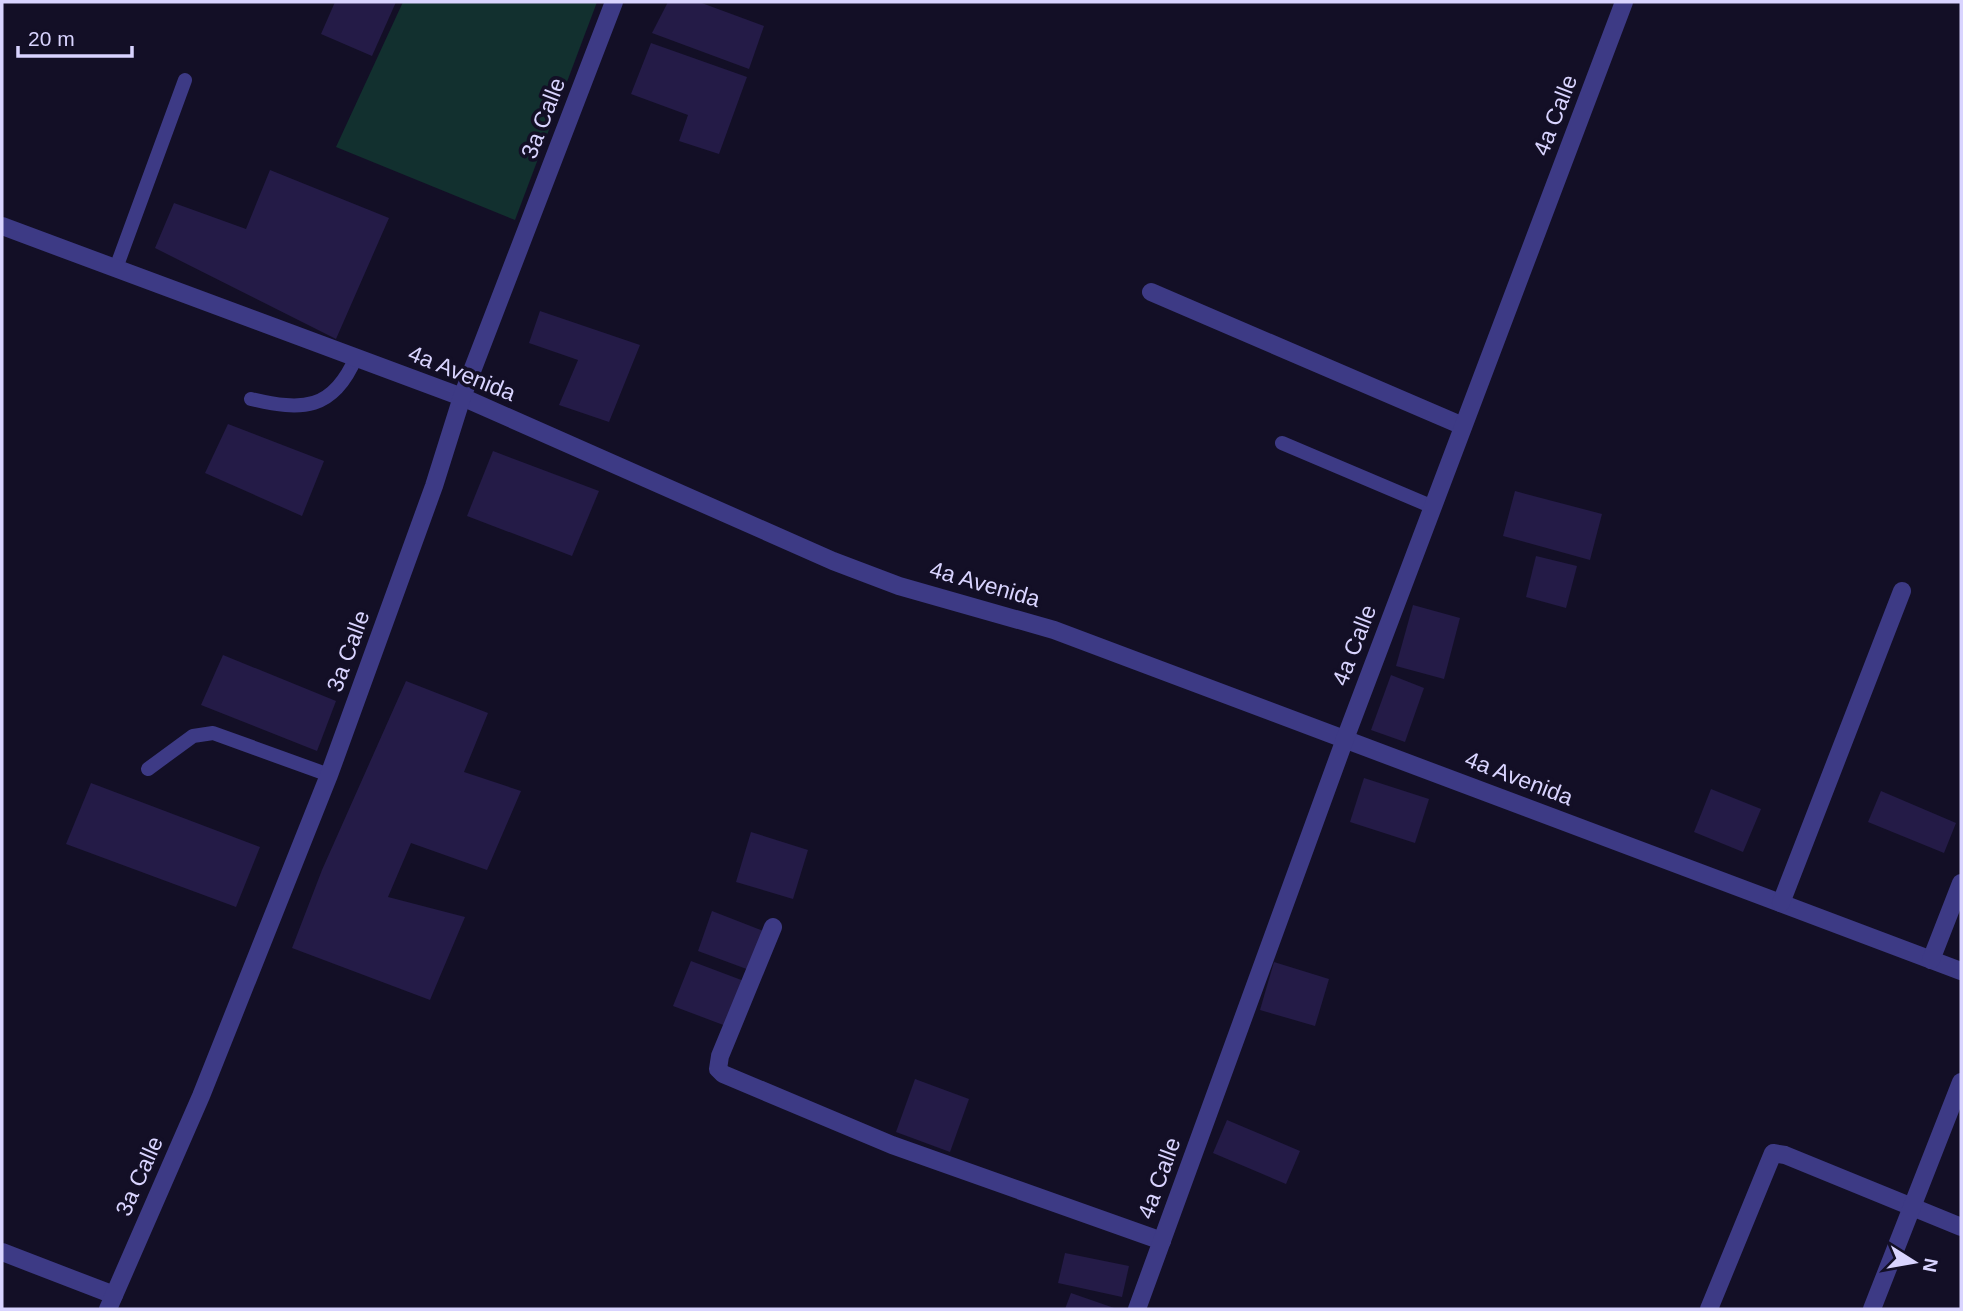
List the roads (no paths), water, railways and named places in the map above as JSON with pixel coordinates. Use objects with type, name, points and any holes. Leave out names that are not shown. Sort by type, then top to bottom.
[{"type":"street","name":"3a Calle","points":[[111,1302],[201,1096],[329,775],[434,486],[462,397],[614,2]]},
{"type":"street","name":"4a Calle","points":[[1137,1309],[1345,739],[1624,2]]},
{"type":"street","name":"4a Avenida","points":[[2,226],[462,397],[833,561],[900,586],[1054,630],[1961,971]]},
{"type":"street","points":[[1151,292],[1463,426]]},
{"type":"street","points":[[1781,903],[1902,591]]},
{"type":"street","points":[[1931,960],[1961,883]]},
{"type":"street","points":[[773,927],[720,1056],[718,1069],[723,1074],[892,1145],[1162,1241]]},
{"type":"street","points":[[1872,1309],[1961,1082]]},
{"type":"street","points":[[1709,1309],[1773,1153],[1786,1155],[1961,1227]]},
{"type":"street","points":[[2,1252],[111,1302]]},
{"type":"lane","points":[[116,268],[186,80]]},
{"type":"lane","points":[[251,399],[282,406],[303,406],[323,401],[349,373],[356,357]]},
{"type":"lane","points":[[1282,443],[1433,507]]},
{"type":"lane","points":[[148,769],[193,736],[213,733],[329,775]]}]
